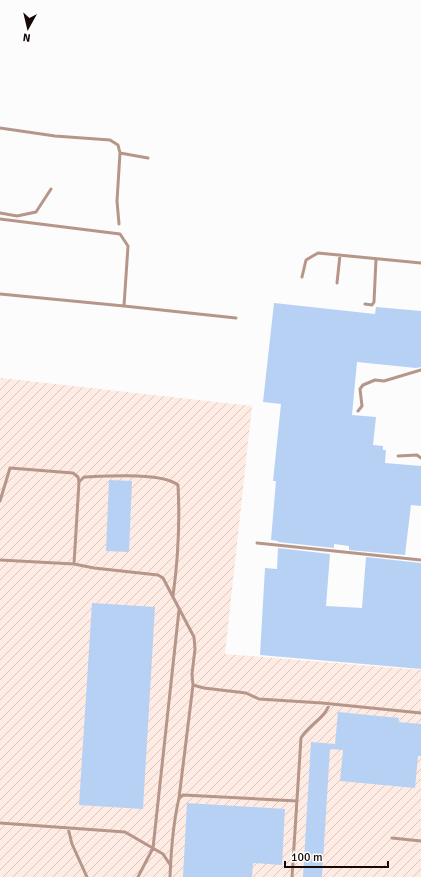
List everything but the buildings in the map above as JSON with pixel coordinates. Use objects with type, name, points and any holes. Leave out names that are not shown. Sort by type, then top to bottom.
[{"type":"lane","points":[[0,128],[55,136],[110,140],[118,145],[120,153],[117,201],[119,224]]},
{"type":"lane","points":[[120,153],[148,158]]},
{"type":"lane","points":[[0,213],[17,216],[36,212],[51,190]]},
{"type":"lane","points":[[0,219],[120,234],[128,246],[124,306]]},
{"type":"lane","points":[[302,277],[306,260],[311,256],[318,254],[421,263]]},
{"type":"lane","points":[[337,283],[340,255]]},
{"type":"lane","points":[[366,304],[372,305],[374,302],[376,259]]},
{"type":"lane","points":[[0,294],[236,318]]},
{"type":"lane","points":[[358,411],[362,406],[360,389],[363,385],[376,380],[384,381],[421,370]]},
{"type":"lane","points":[[398,456],[417,455],[421,458]]},
{"type":"lane","points":[[0,501],[10,468],[73,473],[78,476],[79,482],[74,564]]},
{"type":"lane","points":[[79,482],[84,478],[125,476],[158,478],[172,481],[178,485],[179,501],[177,560],[173,598]]},
{"type":"lane","points":[[257,543],[421,560]]},
{"type":"lane","points":[[0,560],[74,564],[94,568],[158,575],[163,578],[194,637],[195,649],[192,674],[193,685],[179,798],[171,848],[170,877]]},
{"type":"lane","points":[[138,877],[153,848],[179,608]]},
{"type":"lane","points":[[193,685],[204,688],[246,692],[259,699],[421,713]]},
{"type":"lane","points":[[292,877],[301,738],[305,731],[328,709],[329,704]]},
{"type":"lane","points":[[179,798],[183,795],[297,802]]},
{"type":"lane","points":[[0,823],[125,832],[163,854],[171,866]]},
{"type":"lane","points":[[68,828],[72,844],[87,877]]},
{"type":"lane","points":[[392,838],[421,841]]},
{"type":"shaded area","points":[[1,378],[252,406],[225,654],[421,670],[421,877],[0,877]]}]
